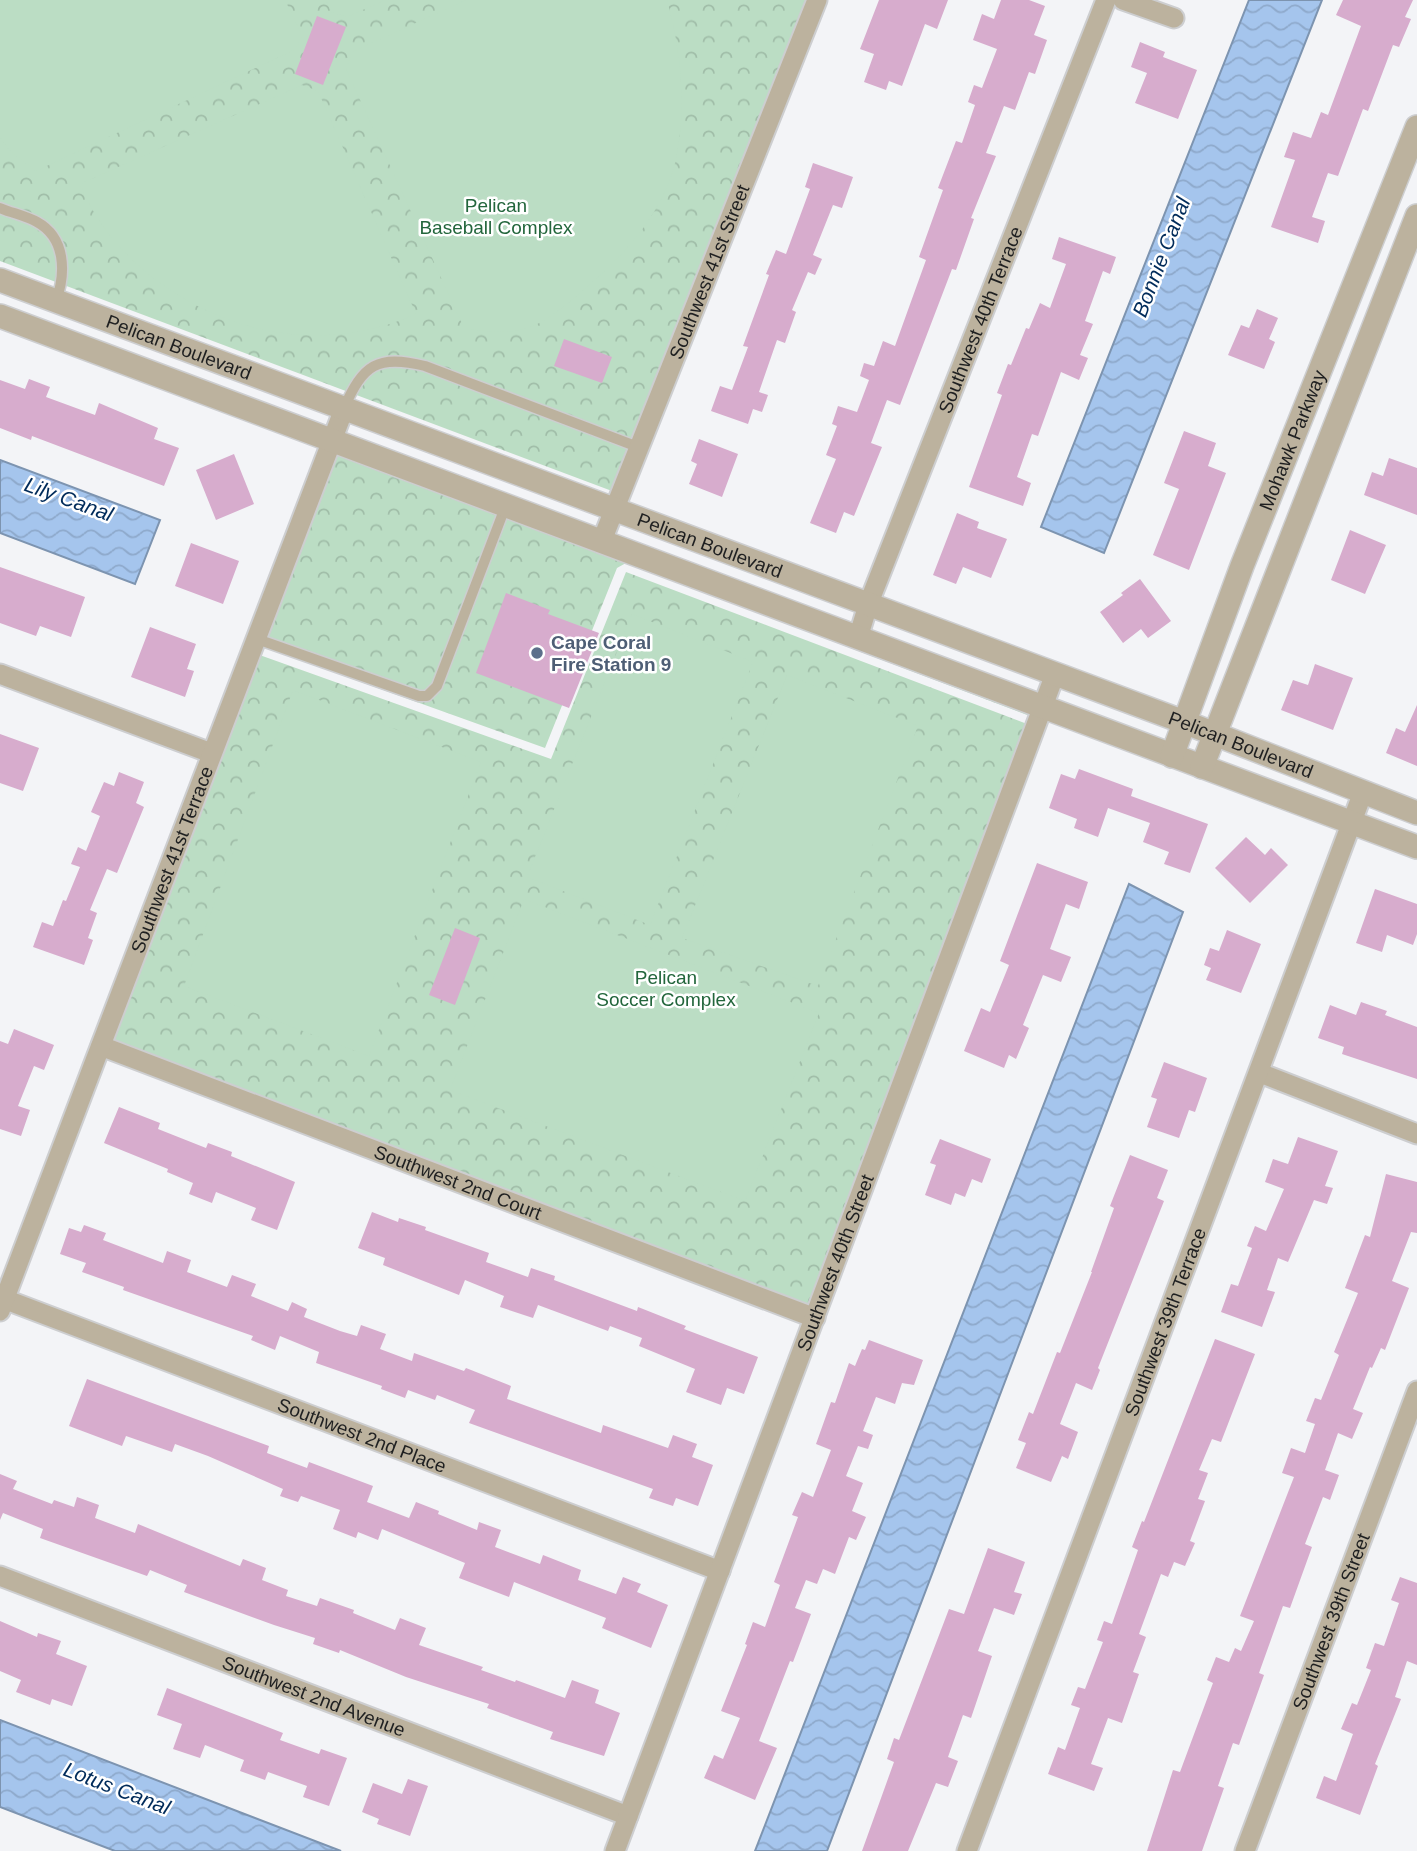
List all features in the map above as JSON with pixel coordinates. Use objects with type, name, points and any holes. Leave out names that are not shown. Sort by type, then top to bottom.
[{"type":"street","name":"Southwest 41st Street","points":[[601,543],[817,0]]},
{"type":"street","name":"Southwest 40th Terrace","points":[[858,638],[868,605],[1106,0]]},
{"type":"street","points":[[1124,0],[1174,18]]},
{"type":"street","name":"Mohawk Parkway","points":[[1172,756],[1242,566],[1417,127]]},
{"type":"street","name":"Mohawk Parkway","points":[[1202,767],[1417,215]]},
{"type":"street","name":"Pelican Boulevard","points":[[0,280],[1184,722],[1417,813]]},
{"type":"street","name":"Pelican Boulevard","points":[[0,316],[1417,847]]},
{"type":"street","name":"Southwest 41st Terrace","points":[[2,1305],[344,409]]},
{"type":"street","points":[[0,674],[211,753]]},
{"type":"street","name":"Southwest 40th Street","points":[[615,1851],[1055,674]]},
{"type":"street","name":"Southwest 39th Terrace","points":[[967,1851],[1363,792]]},
{"type":"street","name":"Southwest 2nd Court","points":[[102,1046],[815,1318]]},
{"type":"street","points":[[1260,1073],[1417,1134]]},
{"type":"street","name":"Southwest 2nd Place","points":[[2,1305],[720,1571]]},
{"type":"street","name":"Southwest 39th Street","points":[[1245,1851],[1417,1391]]},
{"type":"street","name":"Southwest 2nd Avenue","points":[[0,1576],[628,1816]]},
{"type":"lane","points":[[0,208],[38,222],[51,234],[61,253],[63,268],[62,285],[56,301]]},
{"type":"lane","points":[[344,409],[363,373],[376,364],[407,362],[425,366],[638,447]]},
{"type":"lane","points":[[257,639],[419,696],[427,696],[437,686],[506,504]]},
{"type":"green space","name":"Pelican Baseball Complex","points":[[0,0],[816,0],[620,494],[0,261]]},
{"type":"green space","points":[[0,0],[285,0],[302,35],[296,49],[36,171],[9,150],[0,137]]},
{"type":"green space","points":[[326,0],[385,0],[347,17],[331,12]]},
{"type":"green space","points":[[466,0],[667,0],[679,59],[682,99],[679,140],[670,180],[661,200],[636,237],[606,270],[552,315],[528,328],[513,331],[464,328],[346,69],[352,52]]},
{"type":"green space","points":[[302,85],[318,91],[416,314],[383,326],[349,333],[281,333],[248,326],[184,299],[155,279],[111,237],[86,198],[80,184]]},
{"type":"green space","points":[[329,451],[1035,715],[1035,718],[626,563],[617,568],[545,748],[255,644]]},
{"type":"green space","name":"Pelican Soccer Complex","points":[[626,572],[1035,727],[815,1318],[102,1046],[251,652],[551,759]]},
{"type":"green space","points":[[632,614],[753,662],[650,925],[527,877]]},
{"type":"green space","points":[[787,675],[918,726],[818,986],[682,938]]},
{"type":"green space","points":[[293,690],[481,762],[369,1056],[184,986]]},
{"type":"green space","points":[[524,899],[819,1013],[745,1201],[450,1090]]},
{"type":"water","name":"Bonnie Canal","points":[[1249,0],[1322,0],[1104,553],[1041,527]]},
{"type":"water","name":"Lily Canal","points":[[0,460],[160,520],[135,584],[0,533]]},
{"type":"water","points":[[1129,884],[1183,912],[827,1851],[755,1851]]},
{"type":"water","name":"Lotus Canal","points":[[0,1720],[341,1851],[115,1851],[0,1807]]},
{"type":"building","points":[[879,0],[948,0],[937,29],[925,24],[902,86],[889,81],[886,90],[864,82],[874,54],[860,49]]},
{"type":"building","points":[[1001,0],[1029,0],[1045,6],[1034,35],[1047,40],[1035,74],[1029,72],[1015,110],[1004,106],[986,153],[996,156],[971,218],[974,219],[956,270],[952,269],[900,405],[887,400],[871,443],[882,447],[854,516],[844,512],[836,533],[810,523],[836,459],[826,455],[837,426],[832,424],[838,406],[857,412],[869,380],[860,376],[864,363],[874,366],[883,341],[895,346],[926,260],[919,257],[943,190],[938,188],[956,141],[962,143],[975,105],[968,102],[974,85],[982,88],[997,49],[973,40],[982,14],[994,19]]},
{"type":"building","points":[[1343,0],[1413,0],[1405,17],[1411,19],[1399,47],[1393,45],[1368,111],[1363,109],[1338,176],[1328,173],[1312,217],[1325,221],[1318,243],[1271,227],[1295,160],[1284,157],[1293,132],[1311,138],[1321,112],[1328,115],[1361,26],[1336,15]]},
{"type":"building","points":[[317,16],[346,27],[323,85],[295,74]]},
{"type":"building","points":[[1140,42],[1165,52],[1163,57],[1197,70],[1178,119],[1135,103],[1147,73],[1131,67]]},
{"type":"building","points":[[813,163],[853,177],[842,208],[833,205],[813,255],[822,259],[815,275],[808,272],[792,310],[796,312],[785,343],[777,340],[759,392],[768,395],[762,412],[753,409],[748,424],[711,411],[720,386],[732,390],[748,347],[743,346],[769,275],[766,274],[776,250],[786,254],[810,189],[805,187]]},
{"type":"building","points":[[1059,237],[1116,257],[1110,274],[1103,271],[1085,321],[1093,324],[1080,355],[1088,358],[1079,380],[1061,372],[1038,436],[1032,434],[1017,477],[1031,483],[1023,506],[969,487],[1002,395],[997,393],[1008,364],[1011,365],[1040,303],[1050,308],[1066,264],[1052,259]]},
{"type":"building","points":[[1257,309],[1278,318],[1269,339],[1275,342],[1264,369],[1228,355],[1241,325],[1249,328]]},
{"type":"building","points":[[564,339],[612,357],[602,383],[554,366]]},
{"type":"building","points":[[29,379],[50,387],[46,397],[95,415],[99,403],[158,428],[154,439],[179,448],[164,486],[32,436],[31,440],[0,428],[0,380],[25,389]]},
{"type":"building","points":[[1184,431],[1216,443],[1208,466],[1226,473],[1189,570],[1153,555],[1179,489],[1164,483]]},
{"type":"building","points":[[699,439],[738,454],[722,497],[689,484],[697,464],[691,461]]},
{"type":"building","points":[[234,454],[254,504],[216,520],[196,470]]},
{"type":"building","points":[[1389,458],[1417,468],[1417,515],[1364,495],[1372,472],[1383,476]]},
{"type":"building","points":[[957,513],[979,522],[977,528],[1007,539],[991,578],[963,567],[956,584],[933,575]]},
{"type":"building","points":[[1350,530],[1386,545],[1365,594],[1331,580]]},
{"type":"building","points":[[191,543],[239,561],[223,604],[175,586]]},
{"type":"building","points":[[0,567],[85,597],[71,637],[40,626],[36,636],[0,623]]},
{"type":"building","points":[[1140,579],[1171,621],[1148,638],[1141,629],[1123,643],[1100,612]]},
{"type":"building","name":"Cape Coral Fire Station 9","points":[[506,593],[550,610],[548,614],[599,633],[569,708],[476,673]]},
{"type":"building","points":[[150,627],[196,644],[187,669],[194,671],[185,697],[131,677]]},
{"type":"building","points":[[1315,664],[1353,678],[1333,730],[1281,710],[1293,680],[1308,685]]},
{"type":"building","points":[[1417,705],[1417,766],[1386,753],[1396,728],[1405,732]]},
{"type":"building","points":[[0,734],[39,748],[23,791],[0,783]]},
{"type":"building","points":[[1079,769],[1133,789],[1131,796],[1208,824],[1190,873],[1164,864],[1169,852],[1143,842],[1150,823],[1108,808],[1098,837],[1074,828],[1077,819],[1049,808],[1061,774],[1075,779]]},
{"type":"building","points":[[119,772],[144,782],[136,803],[144,807],[117,873],[107,869],[90,910],[97,913],[88,938],[93,940],[84,965],[33,947],[42,922],[53,926],[63,900],[66,901],[80,867],[71,864],[78,847],[86,851],[100,816],[91,812],[104,782],[114,786]]},
{"type":"building","points":[[1246,837],[1265,855],[1271,848],[1288,865],[1250,903],[1215,868]]},
{"type":"building","points":[[1037,863],[1088,882],[1079,909],[1066,904],[1050,949],[1071,957],[1061,982],[1043,975],[1023,1025],[1029,1028],[1016,1059],[1009,1055],[1004,1068],[964,1051],[981,1008],[990,1012],[1009,965],[1000,961]]},
{"type":"building","points":[[1375,889],[1417,904],[1417,934],[1413,945],[1387,935],[1382,952],[1356,943]]},
{"type":"building","points":[[455,928],[480,938],[455,1005],[429,995]]},
{"type":"building","points":[[1227,930],[1261,944],[1241,993],[1206,980],[1211,968],[1204,965],[1210,948],[1219,951]]},
{"type":"building","points":[[1361,1002],[1387,1011],[1385,1015],[1417,1027],[1417,1079],[1342,1054],[1344,1047],[1318,1038],[1330,1005],[1356,1015]]},
{"type":"building","points":[[14,1029],[54,1045],[44,1070],[34,1066],[18,1106],[30,1110],[21,1136],[0,1129],[0,1041],[8,1044]]},
{"type":"building","points":[[1164,1062],[1207,1078],[1195,1112],[1189,1110],[1179,1138],[1147,1127],[1157,1099],[1151,1097]]},
{"type":"building","points":[[119,1107],[160,1123],[158,1129],[206,1148],[208,1143],[232,1152],[231,1156],[295,1182],[277,1230],[251,1220],[256,1208],[216,1192],[212,1203],[189,1194],[193,1183],[167,1172],[168,1169],[104,1143]]},
{"type":"building","points":[[1298,1137],[1338,1151],[1325,1186],[1333,1188],[1327,1204],[1314,1200],[1288,1262],[1278,1258],[1267,1290],[1275,1292],[1262,1327],[1221,1312],[1231,1284],[1238,1286],[1252,1248],[1247,1246],[1255,1226],[1266,1231],[1284,1189],[1265,1182],[1273,1159],[1288,1164]]},
{"type":"building","points":[[940,1139],[991,1159],[982,1183],[972,1179],[965,1197],[955,1193],[951,1205],[925,1195],[936,1165],[930,1163]]},
{"type":"building","points":[[1130,1155],[1168,1170],[1157,1198],[1164,1201],[1098,1368],[1100,1370],[1092,1390],[1076,1383],[1060,1424],[1078,1432],[1068,1459],[1062,1456],[1051,1482],[1016,1468],[1026,1443],[1018,1440],[1029,1412],[1033,1414],[1057,1352],[1060,1353],[1092,1272],[1114,1208],[1110,1206]]},
{"type":"building","points":[[1386,1174],[1417,1182],[1417,1233],[1411,1232],[1392,1281],[1409,1288],[1385,1350],[1381,1348],[1372,1368],[1370,1367],[1353,1409],[1363,1413],[1352,1439],[1338,1433],[1325,1470],[1339,1475],[1330,1500],[1323,1497],[1305,1544],[1312,1547],[1290,1608],[1283,1606],[1259,1673],[1264,1675],[1239,1745],[1233,1743],[1218,1786],[1224,1788],[1202,1851],[1147,1851],[1173,1770],[1180,1772],[1213,1683],[1207,1680],[1216,1657],[1229,1662],[1235,1648],[1241,1651],[1254,1621],[1240,1616],[1294,1477],[1282,1473],[1291,1448],[1305,1453],[1315,1424],[1306,1421],[1315,1398],[1321,1400],[1339,1355],[1334,1352],[1358,1293],[1345,1288],[1365,1235],[1370,1237]]},
{"type":"building","points":[[372,1212],[398,1222],[399,1218],[426,1227],[425,1230],[489,1253],[486,1262],[528,1277],[531,1268],[555,1276],[554,1280],[637,1311],[638,1307],[686,1326],[684,1329],[758,1357],[744,1394],[727,1388],[721,1405],[686,1392],[695,1369],[639,1346],[642,1338],[610,1326],[608,1331],[538,1305],[533,1318],[500,1307],[504,1296],[465,1280],[459,1295],[383,1265],[385,1258],[358,1248]]},
{"type":"building","points":[[84,1225],[106,1233],[103,1240],[163,1263],[167,1251],[191,1260],[187,1272],[227,1287],[232,1275],[256,1284],[251,1296],[288,1311],[292,1302],[307,1309],[304,1317],[340,1331],[357,1336],[361,1325],[386,1334],[380,1349],[412,1361],[414,1353],[464,1371],[466,1368],[511,1386],[507,1399],[601,1433],[603,1425],[668,1448],[673,1435],[697,1444],[692,1457],[713,1465],[698,1506],[676,1498],[673,1506],[649,1498],[653,1489],[469,1423],[475,1410],[437,1395],[435,1400],[408,1390],[405,1398],[381,1389],[382,1386],[316,1363],[319,1352],[280,1336],[275,1350],[251,1340],[253,1336],[123,1290],[124,1287],[82,1272],[86,1263],[60,1254],[69,1228],[81,1232]]},
{"type":"building","points":[[1215,1339],[1255,1354],[1221,1442],[1212,1439],[1199,1470],[1208,1473],[1198,1499],[1205,1501],[1190,1541],[1195,1543],[1185,1566],[1174,1562],[1168,1577],[1161,1574],[1139,1634],[1146,1637],[1133,1672],[1139,1674],[1122,1723],[1108,1718],[1091,1764],[1103,1768],[1094,1791],[1048,1774],[1058,1747],[1065,1750],[1080,1708],[1071,1705],[1078,1687],[1085,1689],[1103,1642],[1097,1640],[1104,1621],[1112,1624],[1138,1550],[1132,1547]]},
{"type":"building","points":[[869,1340],[923,1360],[914,1385],[902,1383],[895,1404],[876,1397],[863,1431],[873,1435],[868,1449],[858,1446],[846,1476],[863,1483],[852,1511],[866,1517],[856,1540],[849,1537],[835,1574],[823,1569],[817,1584],[806,1580],[795,1608],[811,1614],[759,1741],[777,1748],[755,1800],[704,1778],[714,1755],[723,1759],[740,1718],[721,1711],[747,1645],[745,1644],[753,1622],[765,1627],[780,1585],[774,1582],[798,1517],[792,1515],[802,1492],[813,1497],[831,1450],[816,1444],[831,1402],[835,1403],[849,1363],[855,1366]]},
{"type":"building","points":[[87,1379],[269,1446],[267,1453],[307,1468],[309,1462],[373,1486],[367,1502],[409,1518],[416,1502],[477,1530],[479,1522],[501,1530],[495,1547],[540,1564],[543,1555],[581,1570],[578,1580],[616,1594],[623,1577],[641,1584],[637,1592],[668,1605],[651,1648],[602,1628],[606,1618],[514,1582],[509,1597],[459,1578],[465,1563],[382,1529],[378,1540],[358,1532],[356,1538],[333,1529],[340,1510],[301,1496],[298,1502],[280,1496],[283,1489],[208,1456],[175,1444],[172,1452],[126,1436],[122,1446],[69,1426]]},
{"type":"building","points":[[0,1474],[17,1481],[13,1489],[52,1504],[54,1500],[74,1507],[77,1497],[99,1505],[95,1518],[135,1533],[138,1524],[240,1566],[243,1559],[266,1568],[262,1580],[288,1590],[286,1596],[317,1606],[320,1598],[354,1610],[353,1613],[395,1630],[400,1618],[426,1628],[419,1645],[483,1667],[481,1670],[565,1698],[572,1680],[599,1690],[595,1703],[620,1713],[604,1756],[550,1739],[553,1732],[487,1708],[489,1704],[406,1677],[340,1650],[339,1653],[313,1644],[315,1638],[184,1592],[187,1585],[150,1570],[147,1576],[40,1538],[43,1529],[3,1513],[0,1520]]},
{"type":"building","points":[[988,1548],[1025,1562],[1014,1592],[1022,1594],[1014,1615],[994,1608],[978,1651],[992,1656],[971,1718],[963,1715],[948,1757],[958,1761],[948,1787],[936,1783],[908,1851],[862,1851],[894,1762],[887,1759],[894,1738],[899,1740],[949,1609],[964,1614]]},
{"type":"building","points":[[1400,1577],[1417,1583],[1417,1665],[1407,1661],[1395,1697],[1401,1699],[1375,1764],[1378,1766],[1360,1815],[1316,1798],[1324,1776],[1336,1781],[1353,1734],[1341,1729],[1352,1703],[1357,1705],[1371,1670],[1366,1668],[1375,1643],[1384,1646],[1399,1603],[1391,1600]]},
{"type":"building","points":[[0,1621],[37,1637],[38,1633],[61,1641],[56,1654],[87,1666],[72,1706],[52,1699],[50,1705],[16,1692],[21,1680],[0,1671]]},
{"type":"building","points":[[167,1688],[283,1733],[280,1740],[319,1754],[321,1749],[347,1758],[329,1806],[303,1797],[307,1786],[268,1772],[265,1780],[240,1771],[244,1760],[205,1745],[200,1758],[173,1749],[182,1724],[157,1715]]},
{"type":"building","points":[[408,1779],[428,1786],[410,1836],[377,1824],[379,1819],[362,1812],[373,1783],[402,1794]]},
{"type":"place","name":"Cape Coral Fire Station 9","points":[[537,653]]}]
